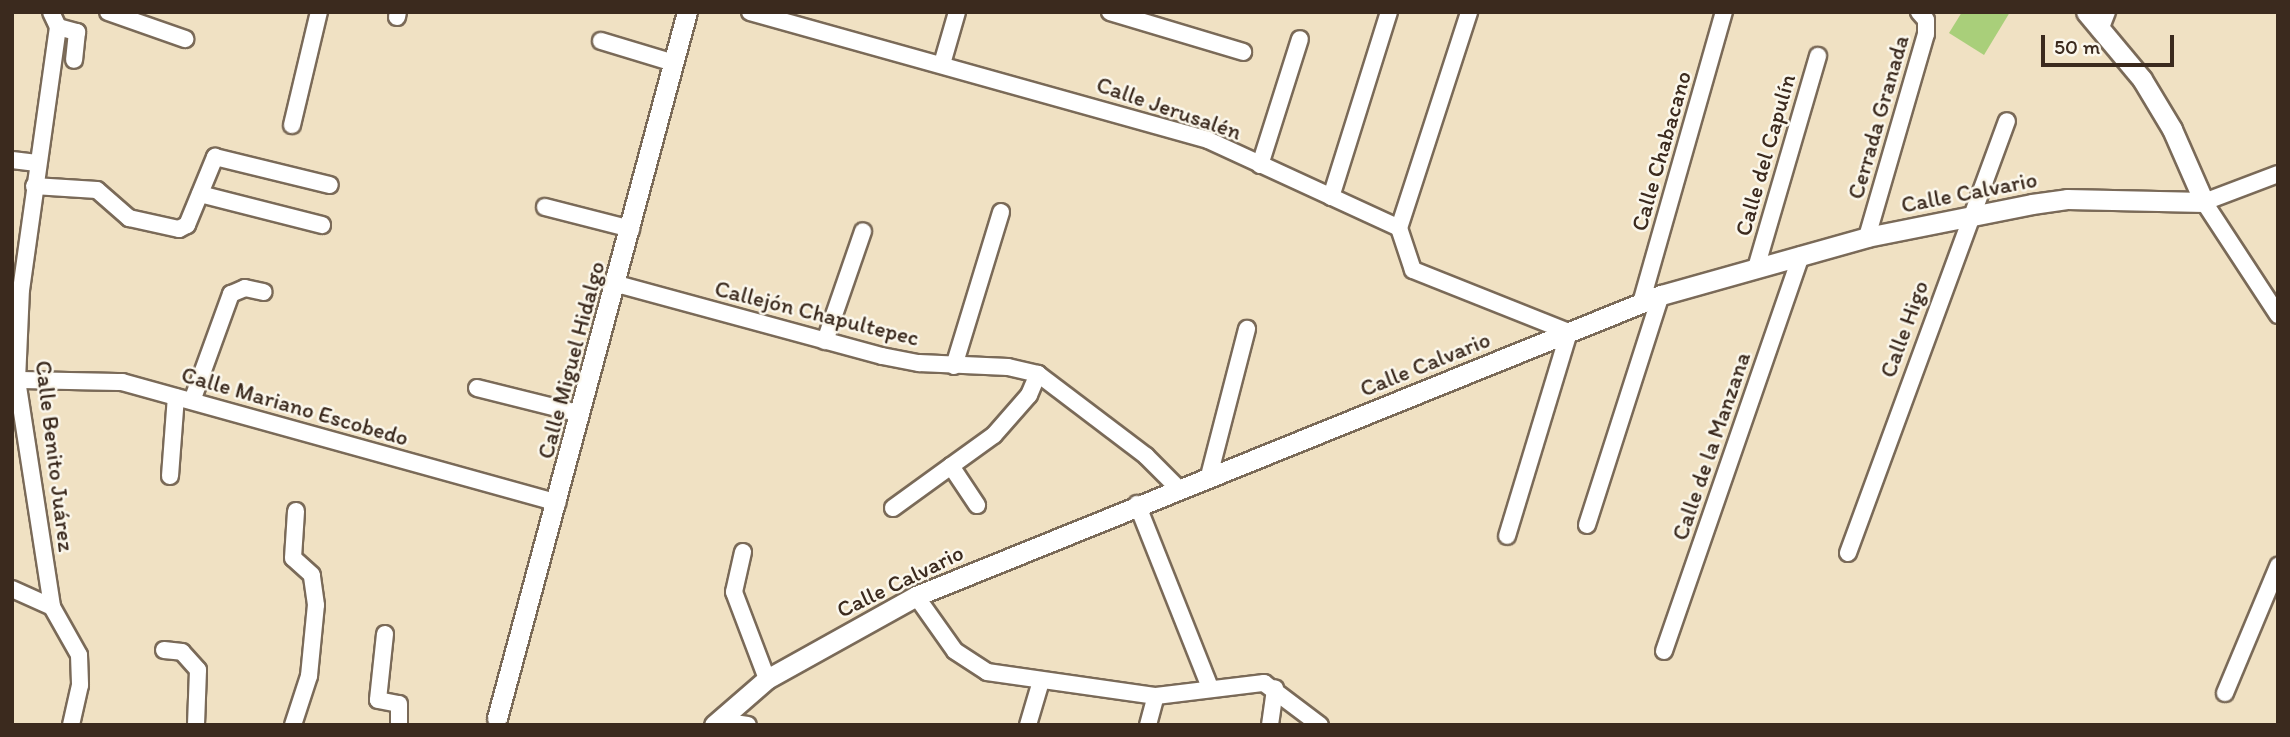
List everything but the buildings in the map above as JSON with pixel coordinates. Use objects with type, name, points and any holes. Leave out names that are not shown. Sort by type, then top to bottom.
[{"type":"street","points":[[108,12],[185,39]]},
{"type":"street","points":[[292,125],[319,12]]},
{"type":"street","name":"Calle Miguel Hidalgo","points":[[499,723],[687,12]]},
{"type":"street","name":"Calle Jerusalén","points":[[750,12],[1208,140],[1399,228]]},
{"type":"street","points":[[943,64],[957,12]]},
{"type":"street","points":[[1110,12],[1243,52]]},
{"type":"street","points":[[1331,197],[1389,12]]},
{"type":"street","points":[[1469,12],[1399,228],[1413,270],[1569,332],[1507,536]]},
{"type":"street","name":"Calle Chabacano","points":[[1641,303],[1724,12]]},
{"type":"street","name":"Cerrada Granada","points":[[1867,236],[1926,34],[1926,20],[1919,12]]},
{"type":"street","points":[[2086,12],[2103,21],[2142,79],[2172,129],[2204,202],[2278,315]]},
{"type":"street","points":[[56,17],[77,32],[74,60]]},
{"type":"street","name":"Calle Benito Juárez","points":[[56,17],[21,289],[17,380],[52,607],[79,655],[80,685],[71,725]]},
{"type":"street","points":[[1260,165],[1300,39]]},
{"type":"street","points":[[601,41],[674,63]]},
{"type":"street","name":"Calle del Capulín","points":[[1756,268],[1818,55]]},
{"type":"street","name":"Calle Higo","points":[[1848,553],[1969,217],[2007,121]]},
{"type":"street","points":[[34,186],[96,190],[128,218],[184,228],[215,157],[330,186]]},
{"type":"street","points":[[12,160],[37,163]]},
{"type":"street","points":[[2204,202],[2278,174]]},
{"type":"street","points":[[200,194],[322,225]]},
{"type":"street","name":"Calle Calvario","points":[[717,723],[767,679],[916,596],[1177,487],[1661,295],[1867,236],[2067,200],[2204,202]]},
{"type":"street","points":[[545,207],[631,229]]},
{"type":"street","points":[[954,366],[1001,212]]},
{"type":"street","points":[[825,341],[863,232]]},
{"type":"street","name":"Calle de la Manzana","points":[[1664,651],[1801,255]]},
{"type":"street","name":"Callejón Chapultepec","points":[[617,284],[882,356],[954,366],[1008,367],[1038,374],[1146,456],[1177,487]]},
{"type":"street","points":[[170,476],[184,399],[231,294],[245,288],[264,292]]},
{"type":"street","points":[[1587,525],[1661,295]]},
{"type":"street","points":[[1209,476],[1247,329]]},
{"type":"street","points":[[893,508],[994,435],[1029,395],[1038,374]]},
{"type":"street","name":"Calle Mariano Escobedo","points":[[17,380],[122,382],[557,503]]},
{"type":"street","points":[[477,388],[582,414]]},
{"type":"street","points":[[951,466],[977,505]]},
{"type":"street","points":[[1137,504],[1210,687]]},
{"type":"street","points":[[293,725],[309,676],[316,606],[312,575],[293,558],[296,511]]},
{"type":"street","points":[[743,552],[734,592],[767,679]]},
{"type":"street","points":[[2225,693],[2278,566]]},
{"type":"street","points":[[12,589],[52,607]]},
{"type":"street","points":[[916,596],[955,651],[987,672],[1156,696],[1210,687],[1264,683],[1275,688],[1320,725]]},
{"type":"street","points":[[385,634],[378,700],[399,704],[399,725]]},
{"type":"street","points":[[164,650],[182,652],[198,670],[196,725]]},
{"type":"street","points":[[1028,725],[1041,681]]},
{"type":"street","points":[[1270,725],[1275,688]]},
{"type":"street","points":[[1148,725],[1156,696]]},
{"type":"street","points":[[717,723],[748,725]]},
{"type":"green space","points":[[1962,12],[2010,12],[1984,55],[1949,33]]}]
